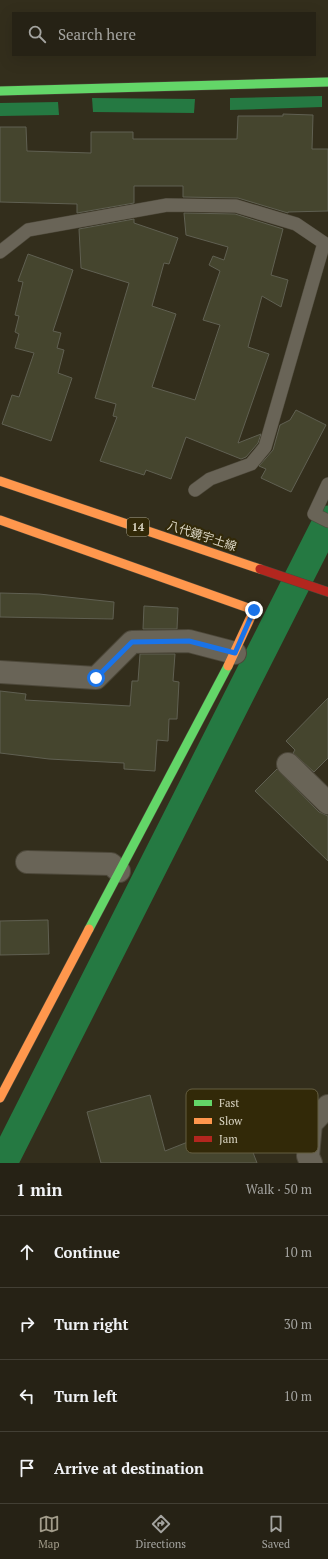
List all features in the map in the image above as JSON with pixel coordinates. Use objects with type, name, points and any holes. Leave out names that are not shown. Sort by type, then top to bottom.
[{"type":"street","points":[[0,91],[328,82]]},
{"type":"street","name":"八代鏡宇土線","points":[[0,481],[276,573],[328,592]]},
{"type":"street","points":[[0,520],[254,610],[235,653],[0,1098]]},
{"type":"street","points":[[0,672],[96,678],[132,642],[189,641],[235,653]]},
{"type":"street","points":[[288,764],[328,803]]},
{"type":"street","points":[[27,862],[111,864],[119,871]]},
{"type":"street","points":[[318,1117],[328,1106]]},
{"type":"street","points":[[308,1153],[311,1163]]},
{"type":"lane","points":[[0,252],[28,230],[167,205],[236,206],[296,224],[324,243],[265,447],[251,464],[210,479],[195,490]]},
{"type":"lane","points":[[328,484],[314,514],[328,521]]},
{"type":"shaded area","points":[[322,96],[322,107],[230,110],[230,98]]},
{"type":"shaded area","points":[[92,98],[195,99],[194,113],[93,112]]},
{"type":"shaded area","points":[[58,102],[59,115],[0,116],[0,103]]},
{"type":"building","points":[[283,114],[313,115],[312,149],[328,149],[328,211],[288,213],[238,198],[183,197],[183,186],[134,186],[134,203],[77,213],[77,204],[0,202],[0,127],[26,127],[27,151],[91,153],[91,132],[133,132],[133,139],[237,139],[238,116],[283,116]]},
{"type":"building","points":[[184,213],[235,214],[283,229],[271,275],[288,280],[281,307],[262,296],[248,347],[269,354],[238,443],[261,434],[258,443],[246,457],[241,459],[186,437],[171,479],[146,470],[144,475],[100,461],[117,417],[113,416],[116,404],[95,398],[129,283],[81,268],[79,229],[134,219],[134,223],[178,238],[169,264],[164,263],[152,306],[176,314],[152,387],[195,400],[220,325],[203,320],[220,271],[209,265],[213,256],[224,260],[228,247],[186,235]]},
{"type":"building","points":[[28,254],[73,270],[53,331],[61,333],[57,348],[64,350],[58,373],[72,378],[51,441],[2,424],[12,395],[19,397],[34,353],[15,348],[19,334],[15,332],[19,316],[15,315],[23,282],[18,281]]},
{"type":"building","points":[[296,410],[326,425],[291,492],[261,478],[266,469],[259,466],[273,450],[280,425],[290,420]]},
{"type":"building","points":[[0,593],[39,594],[114,602],[113,619],[0,617]]},
{"type":"building","points":[[144,606],[178,608],[177,629],[143,629]]},
{"type":"building","points":[[140,654],[175,654],[173,681],[179,682],[177,719],[169,719],[168,741],[157,740],[155,771],[124,769],[124,763],[49,759],[0,753],[0,691],[26,694],[25,700],[130,706],[132,681],[138,681]]},
{"type":"building","points":[[328,698],[328,758],[314,772],[293,753],[295,750],[286,741]]},
{"type":"building","points":[[277,769],[319,812],[328,816],[328,861],[255,791]]},
{"type":"building","points":[[48,920],[49,954],[0,955],[0,921]]},
{"type":"building","points":[[150,1095],[165,1151],[186,1143],[186,1153],[253,1153],[257,1163],[101,1163],[87,1112]]},
{"type":"waterway","points":[[3,1163],[328,520]]},
{"type":"traffic: fast","points":[[0,91],[328,82]]},
{"type":"traffic: fast","points":[[89,929],[228,666]]},
{"type":"traffic: slow","points":[[0,481],[260,569]]},
{"type":"traffic: slow","points":[[0,520],[254,610],[228,666]]},
{"type":"traffic: slow","points":[[0,1098],[89,929]]},
{"type":"traffic: jam","points":[[260,569],[328,592]]},
{"type":"route","points":[[96,678],[132,642],[189,641],[235,653],[254,610]]}]
